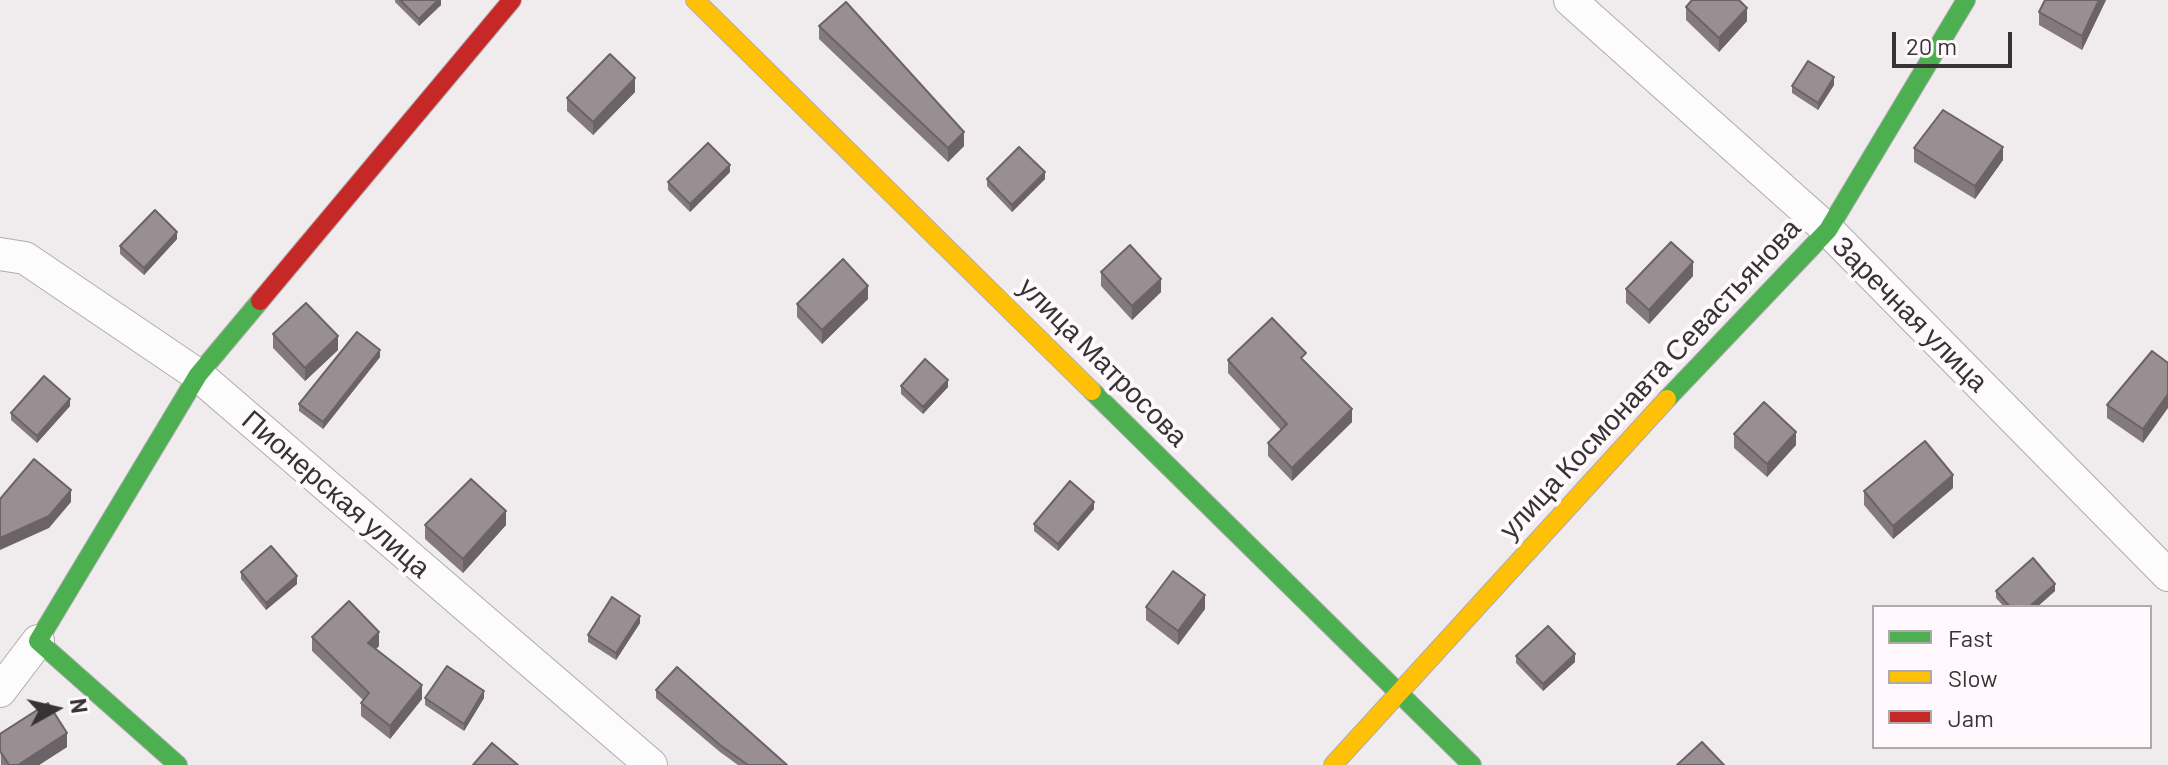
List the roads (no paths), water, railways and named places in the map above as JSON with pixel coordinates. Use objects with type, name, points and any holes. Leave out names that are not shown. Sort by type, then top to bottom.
[{"type":"street","points":[[0,691],[38,641],[198,375],[512,0]]},
{"type":"street","name":"улица Матросова","points":[[695,0],[1472,765]]},
{"type":"street","name":"Заречная улица","points":[[1570,0],[1828,230],[2168,575]]},
{"type":"street","name":"улица Космонавта Севастьянова","points":[[1333,765],[1609,460],[1828,230],[1966,0]]},
{"type":"street","name":"Пионерская улица","points":[[0,254],[25,258],[198,375],[651,765]]},
{"type":"street","points":[[38,641],[178,765]]}]
